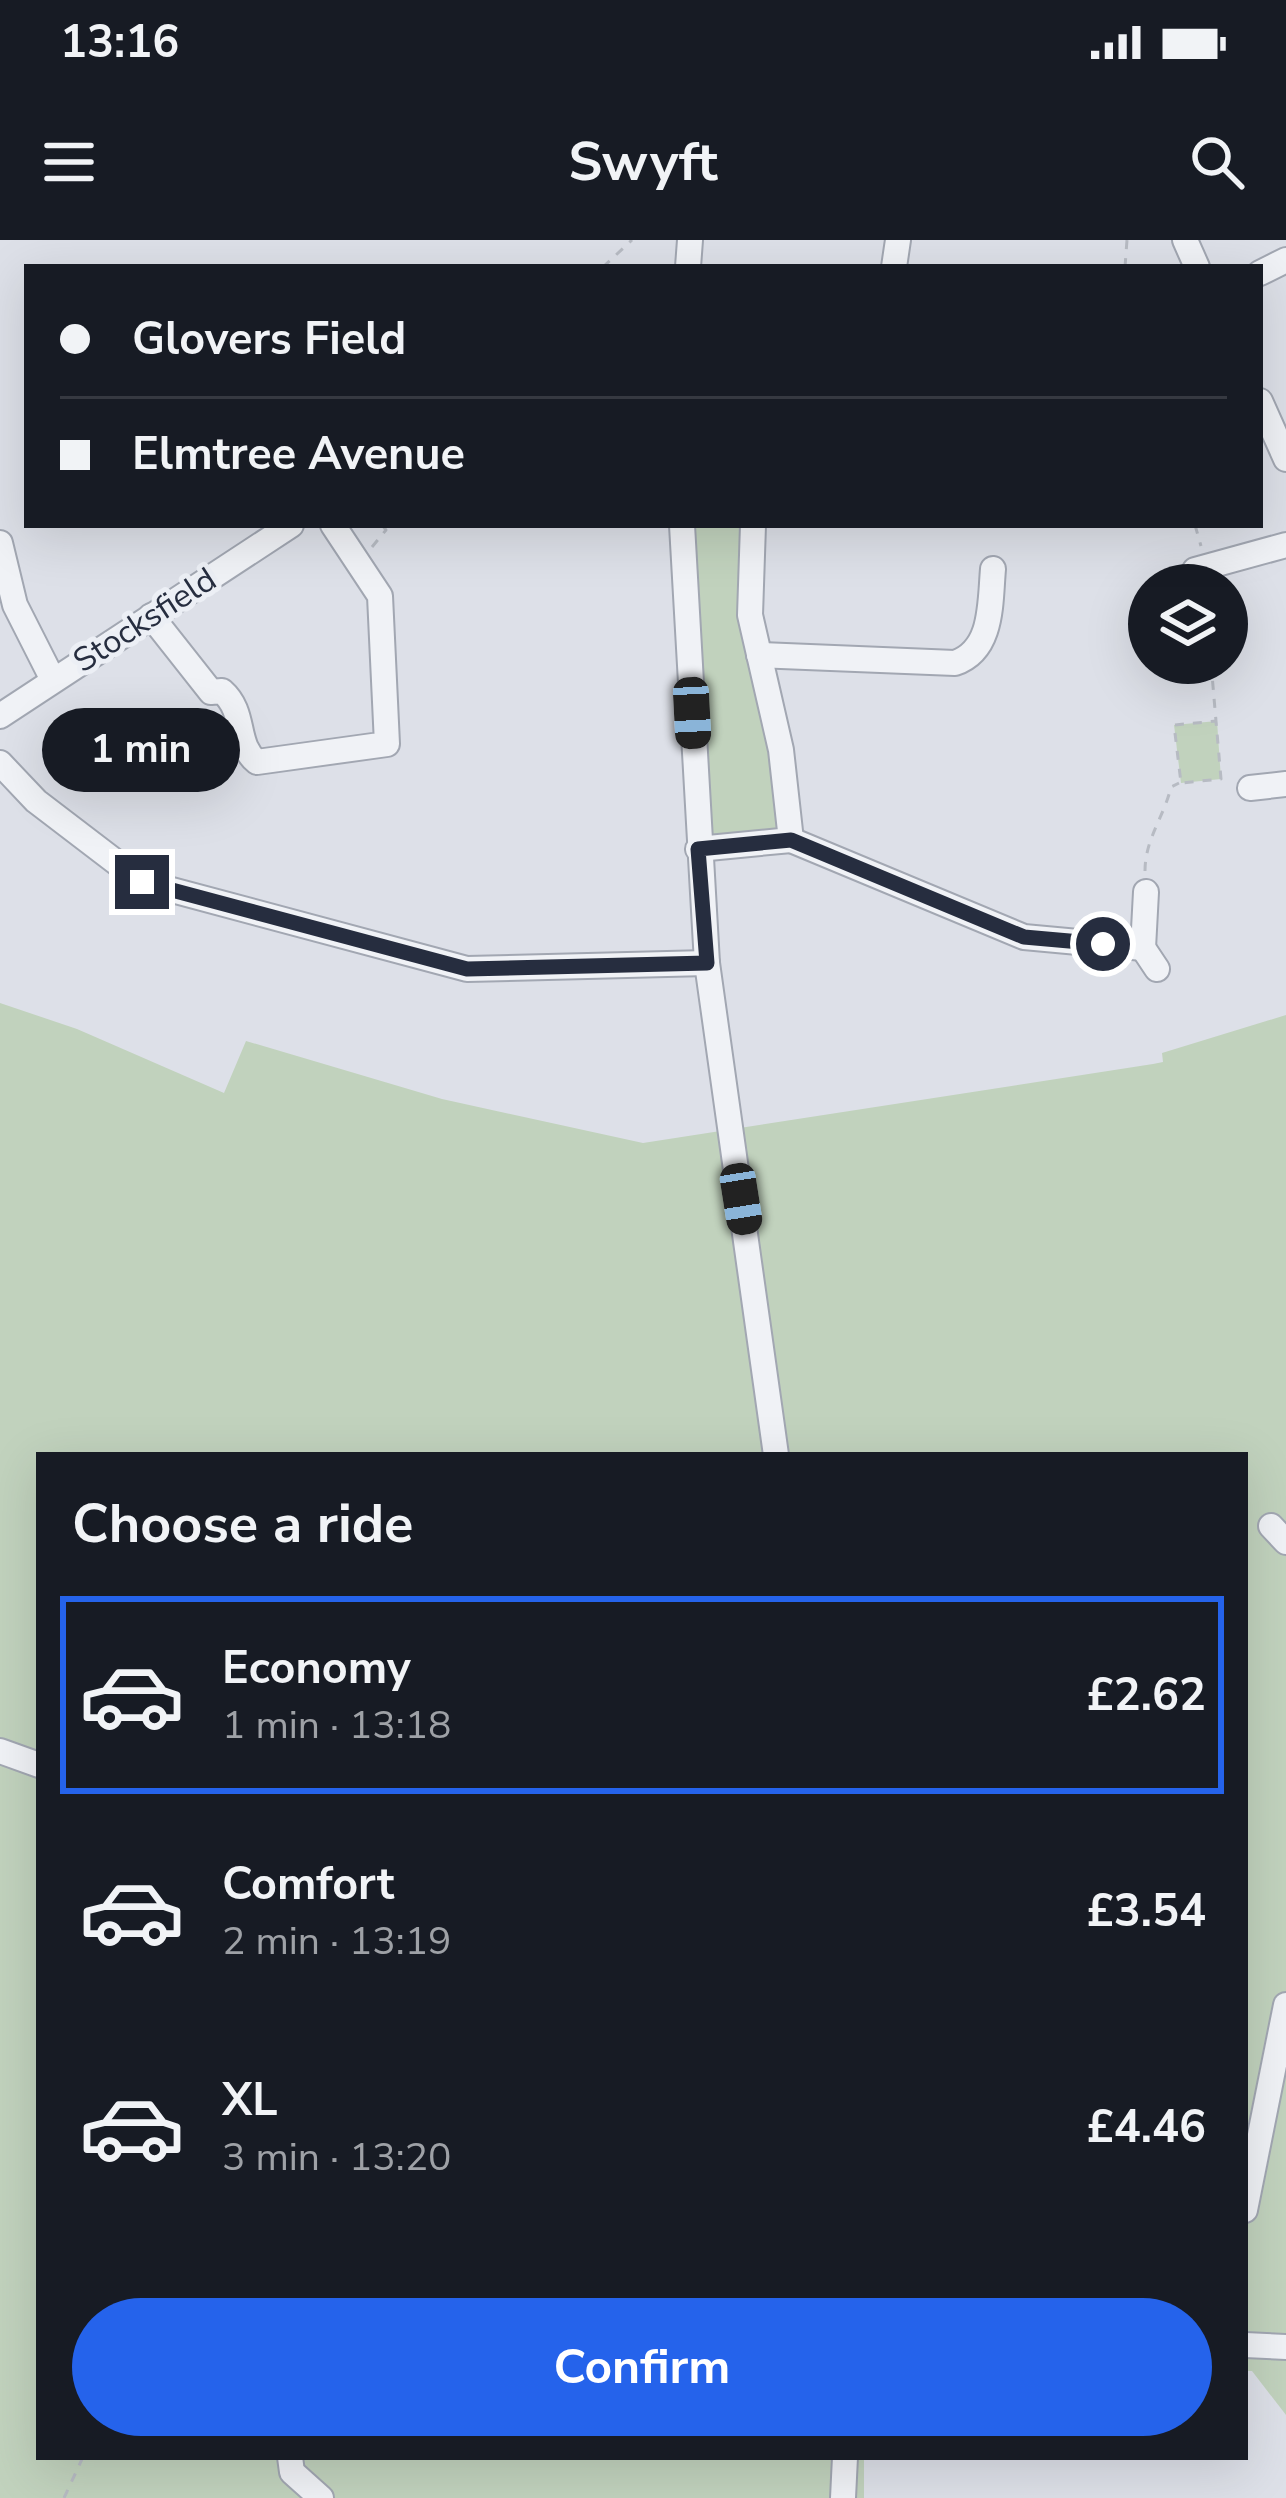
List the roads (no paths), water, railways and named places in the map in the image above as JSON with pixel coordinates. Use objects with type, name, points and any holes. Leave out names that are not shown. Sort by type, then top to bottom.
[{"type":"street","points":[[1280,428],[1286,459]]},
{"type":"street","name":"Stocksfield","points":[[0,716],[286,528]]},
{"type":"street","points":[[151,616],[211,692],[222,691],[236,704],[247,754],[257,762],[387,745],[380,596],[335,528]]},
{"type":"street","points":[[682,528],[707,963],[776,1452]]},
{"type":"street","points":[[753,528],[750,615],[781,750],[791,840]]},
{"type":"street","points":[[0,543],[15,605],[52,678]]},
{"type":"street","points":[[1229,564],[1286,544]]},
{"type":"street","points":[[760,655],[904,662],[968,658],[978,650],[988,622],[993,569]]},
{"type":"street","points":[[0,763],[36,801],[142,882],[467,969],[707,963]]},
{"type":"street","points":[[1250,788],[1286,784]]},
{"type":"street","points":[[698,849],[791,840],[1024,937],[1150,958],[1146,892]]},
{"type":"street","points":[[0,1751],[36,1765]]},
{"type":"street","points":[[1248,2195],[1286,2005]]},
{"type":"street","points":[[1248,2345],[1286,2347]]},
{"type":"street","points":[[290,2460],[292,2472],[307,2494]]},
{"type":"street","points":[[843,2498],[845,2460]]}]
